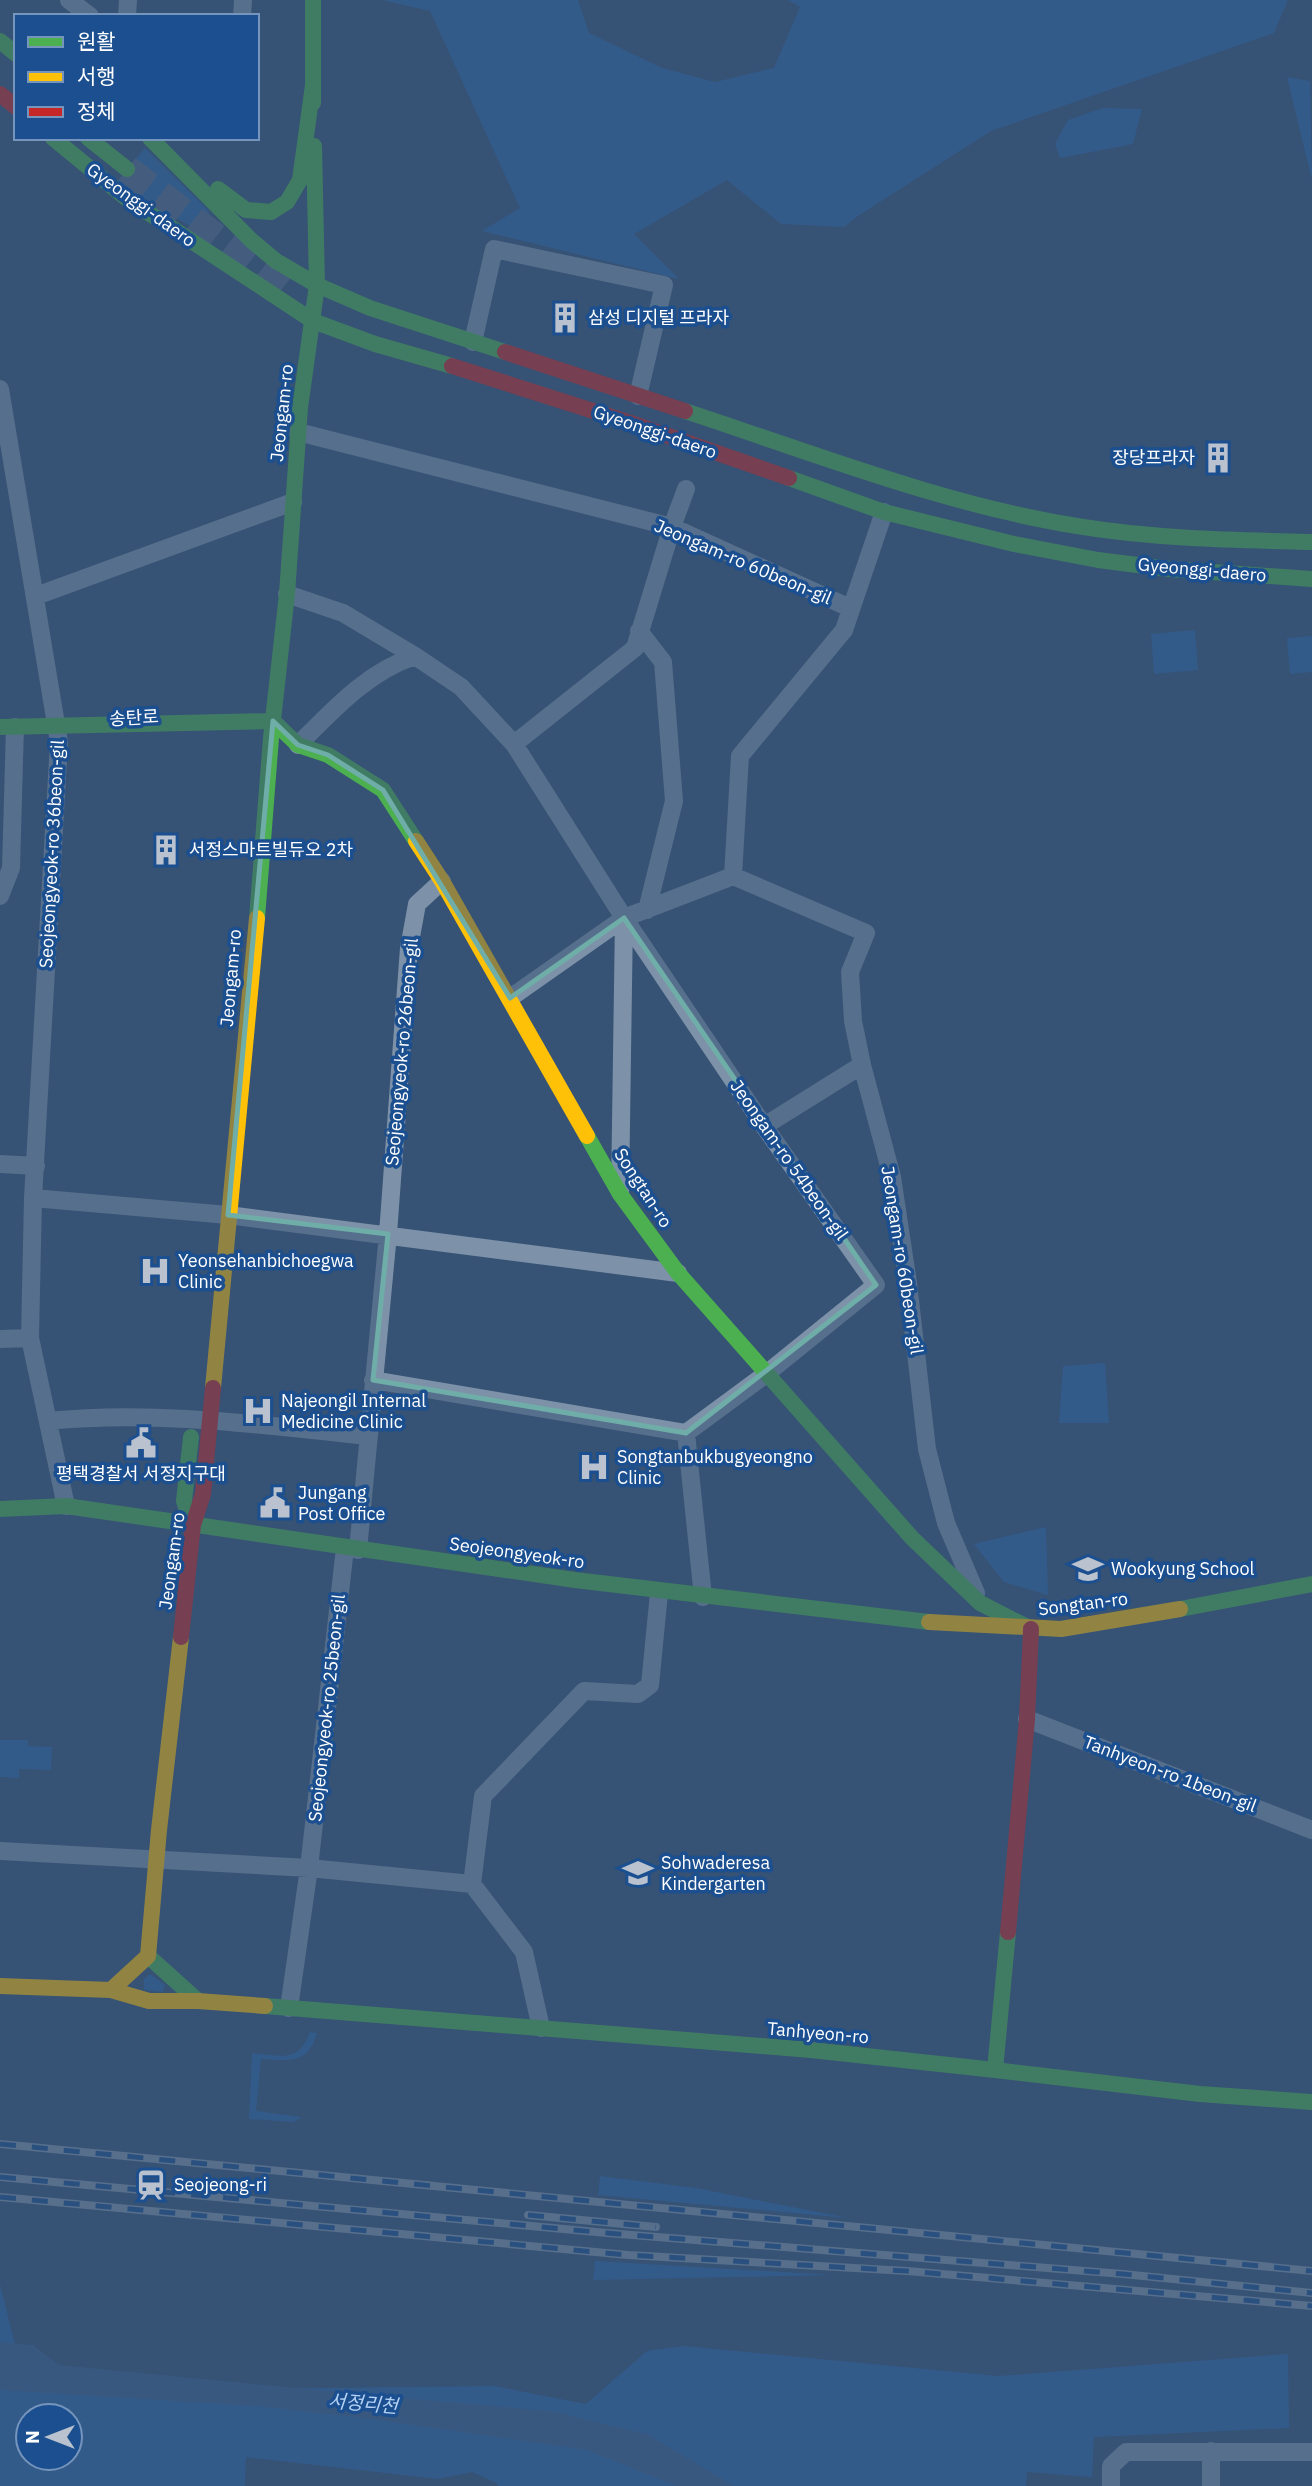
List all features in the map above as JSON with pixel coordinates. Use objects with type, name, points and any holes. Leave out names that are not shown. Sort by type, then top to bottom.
[{"type":"street","points":[[69,0],[87,14]]},
{"type":"street","name":"Jeongam-ro","points":[[148,1956],[156,1858],[193,1525],[203,1494],[199,1415],[268,798],[264,729],[286,594],[298,432],[317,285],[313,0]]},
{"type":"street","points":[[0,41],[14,52]]},
{"type":"street","points":[[153,140],[246,210],[271,212],[287,202],[300,180],[313,85]]},
{"type":"street","points":[[0,94],[14,105]]},
{"type":"street","name":"Gyeonggi-daero","points":[[55,140],[126,198],[313,321],[375,344],[631,423],[884,512],[1014,544],[1098,560],[1169,569],[1312,579]]},
{"type":"street","name":"Gyeonggi-daero","points":[[91,140],[127,169]]},
{"type":"street","name":"Gyeonggi-daero","points":[[152,140],[251,241],[276,261],[317,285],[370,309],[955,500],[1082,527],[1156,537],[1312,542]]},
{"type":"street","name":"Gyeonggi-daero","points":[[473,342],[494,249],[664,285],[638,397]]},
{"type":"street","name":"Seojeongyeok-ro 36beon-gil","points":[[0,388],[2,416],[36,596],[58,734],[33,1198],[30,1338],[66,1506]]},
{"type":"street","name":"Jeongam-ro 60beon-gil","points":[[298,432],[672,527],[850,608],[844,630],[740,756],[733,876],[866,933],[850,972],[853,1021],[892,1177],[908,1283],[927,1449],[946,1523],[980,1603]]},
{"type":"street","points":[[514,744],[635,648],[686,489]]},
{"type":"street","points":[[36,596],[293,502]]},
{"type":"street","points":[[850,608],[884,512]]},
{"type":"street","name":"Jeongam-ro 54beon-gil","points":[[286,594],[343,613],[415,656],[461,687],[514,744],[624,918],[764,1126],[876,1285],[766,1374]]},
{"type":"street","points":[[639,631],[663,662],[674,801],[647,910]]},
{"type":"street","points":[[298,745],[349,695],[395,663],[415,656]]},
{"type":"street","name":"송탄로","points":[[58,734],[210,734],[264,729]]},
{"type":"street","name":"Songtan-ro","points":[[264,729],[328,755],[383,790],[442,881],[620,1194],[678,1273],[912,1538],[980,1603],[1031,1629],[1061,1629],[1246,1598],[1312,1584]]},
{"type":"street","points":[[0,896],[11,868],[7,734],[58,734]]},
{"type":"street","points":[[510,998],[624,918],[733,876]]},
{"type":"street","name":"Seojeongyeok-ro 26beon-gil","points":[[351,1549],[369,1436],[388,1234],[409,948],[416,904],[442,881]]},
{"type":"street","points":[[620,1194],[624,918]]},
{"type":"street","points":[[764,1126],[862,1065]]},
{"type":"street","points":[[0,1164],[36,1166]]},
{"type":"street","points":[[33,1198],[222,1215],[388,1234],[678,1273]]},
{"type":"street","points":[[198,1378],[222,1215]]},
{"type":"street","points":[[0,1339],[30,1338]]},
{"type":"street","points":[[373,1380],[686,1433],[766,1374]]},
{"type":"street","points":[[48,1422],[77,1418],[199,1415],[369,1436]]},
{"type":"street","points":[[686,1433],[703,1597]]},
{"type":"street","name":"Seojeongyeok-ro","points":[[0,1509],[66,1506],[659,1593],[923,1622],[1031,1629]]},
{"type":"street","name":"Seojeongyeok-ro 25beon-gil","points":[[289,2008],[351,1549]]},
{"type":"street","points":[[541,2028],[524,1952],[472,1884],[483,1796],[584,1691],[638,1694],[650,1685],[659,1593]]},
{"type":"street","points":[[995,2070],[1027,1719],[1031,1629]]},
{"type":"street","name":"Tanhyeon-ro 1beon-gil","points":[[1027,1719],[1312,1830]]},
{"type":"street","points":[[0,1851],[309,1868],[472,1884]]},
{"type":"street","points":[[111,1990],[148,1956],[198,2001]]},
{"type":"street","points":[[167,2002],[172,1990],[173,1976]]},
{"type":"street","name":"Tanhyeon-ro","points":[[0,1986],[111,1990],[135,1998],[167,2002],[198,2001],[811,2050],[1200,2094],[1312,2102]]},
{"type":"street","points":[[1211,2486],[1212,2451]]},
{"type":"street","points":[[1111,2486],[1111,2466],[1126,2452],[1312,2452]]},
{"type":"highlighted area","points":[[273,721],[298,745],[328,755],[383,790],[510,998],[624,918],[876,1285],[686,1433],[373,1380],[388,1234],[228,1215]]},
{"type":"shaded area","points":[[382,0],[578,0],[589,33],[662,68],[715,82],[774,68],[800,7],[788,0],[1288,0],[1274,33],[991,131],[844,227],[781,224],[727,180],[634,234],[679,279],[482,231],[520,208],[430,11]]},
{"type":"shaded area","points":[[1287,77],[1310,81],[1312,180]]},
{"type":"shaded area","points":[[1103,108],[1142,109],[1133,144],[1060,158],[1055,144],[1068,120]]},
{"type":"shaded area","points":[[145,148],[209,211],[208,222],[202,228],[194,228],[115,184]]},
{"type":"shaded area","points":[[1195,630],[1198,670],[1154,674],[1151,634]]},
{"type":"shaded area","points":[[1312,636],[1312,672],[1290,674],[1287,638]]},
{"type":"shaded area","points":[[1105,1363],[1109,1423],[1059,1423],[1063,1366]]},
{"type":"shaded area","points":[[1046,1527],[1048,1595],[1004,1582],[974,1544]]},
{"type":"shaded area","points":[[0,1740],[28,1740],[28,1746],[52,1747],[51,1770],[19,1769],[19,1778],[0,1777]]},
{"type":"shaded area","points":[[150,1974],[165,1985],[163,1992],[144,1990],[144,1979]]},
{"type":"shaded area","points":[[310,2032],[317,2033],[313,2044],[303,2056],[289,2060],[261,2059],[256,2111],[302,2117],[293,2122],[249,2119],[252,2053],[279,2056],[294,2053],[300,2049]]},
{"type":"shaded area","points":[[600,2176],[696,2188],[848,2218],[598,2195]]},
{"type":"shaded area","points":[[595,2261],[834,2275],[593,2280]]},
{"type":"shaded area","points":[[0,2284],[23,2377],[248,2389],[494,2386],[586,2404],[647,2351],[684,2346],[998,2376],[1288,2354],[1289,2428],[1094,2437],[1092,2477],[1027,2472],[1026,2486],[498,2486],[497,2483],[472,2472],[438,2479],[246,2457],[245,2486],[0,2486]]},
{"type":"water","name":"서정리천","points":[[0,2342],[33,2345],[59,2365],[551,2411],[647,2434],[734,2486],[676,2486],[587,2450],[365,2418],[253,2406],[0,2390]]},
{"type":"tunnel","points":[[127,169],[286,291]]},
{"type":"railway","points":[[0,2144],[1312,2271]]},
{"type":"railway","points":[[0,2177],[607,2233],[1123,2274],[1312,2293]]},
{"type":"railway","points":[[0,2197],[628,2255],[907,2271],[1312,2306]]},
{"type":"railway","points":[[528,2215],[656,2227]]},
{"type":"traffic: fast","points":[[313,0],[313,103]]},
{"type":"traffic: fast","points":[[0,41],[14,52]]},
{"type":"traffic: fast","points":[[218,189],[246,210],[271,212],[287,202],[300,180],[313,85]]},
{"type":"traffic: fast","points":[[55,140],[126,198],[313,321],[375,344],[452,366]]},
{"type":"traffic: fast","points":[[91,140],[127,169]]},
{"type":"traffic: fast","points":[[152,140],[252,241],[276,261],[317,285],[370,308],[505,352]]},
{"type":"traffic: fast","points":[[257,918],[271,738],[287,594],[300,408],[317,285],[314,146]]},
{"type":"traffic: fast","points":[[685,411],[882,477],[1032,518],[1140,534],[1312,542]]},
{"type":"traffic: fast","points":[[789,478],[884,512],[1014,544],[1098,560],[1169,569],[1312,579]]},
{"type":"traffic: fast","points":[[0,727],[273,721],[298,745],[328,755],[383,790],[416,841]]},
{"type":"traffic: fast","points":[[587,1136],[620,1194],[678,1273],[912,1538],[980,1603],[1031,1629]]},
{"type":"traffic: fast","points":[[191,1437],[184,1501],[192,1525]]},
{"type":"traffic: fast","points":[[0,1509],[66,1506],[575,1580],[929,1622]]},
{"type":"traffic: fast","points":[[1180,1609],[1312,1584]]},
{"type":"traffic: fast","points":[[265,2006],[811,2050],[995,2070],[1008,1932]]},
{"type":"traffic: fast","points":[[148,1956],[198,2001]]},
{"type":"traffic: fast","points":[[995,2070],[1200,2094],[1312,2102]]},
{"type":"traffic: slow","points":[[416,841],[442,881],[587,1136]]},
{"type":"traffic: slow","points":[[213,1388],[257,918]]},
{"type":"traffic: slow","points":[[929,1622],[1061,1629],[1180,1609]]},
{"type":"traffic: slow","points":[[148,1956],[181,1637]]},
{"type":"traffic: slow","points":[[111,1990],[148,1956]]},
{"type":"traffic: slow","points":[[0,1986],[111,1990],[149,2001],[198,2001],[265,2006]]},
{"type":"traffic: jam","points":[[0,94],[14,105]]},
{"type":"traffic: jam","points":[[505,352],[685,411]]},
{"type":"traffic: jam","points":[[452,366],[631,423],[789,478]]},
{"type":"traffic: jam","points":[[181,1637],[193,1525],[203,1494],[213,1388]]},
{"type":"traffic: jam","points":[[1008,1932],[1027,1719],[1031,1629]]},
{"type":"place","name":"삼성 디지털 프라자","points":[[565,318]]},
{"type":"place","name":"장당프라자","points":[[1218,458]]},
{"type":"place","name":"서정스마트빌듀오 2차","points":[[166,850]]},
{"type":"place","name":"Yeonsehanbichoegwa Clinic","points":[[155,1271]]},
{"type":"place","name":"Najeongil Internal Medicine Clinic","points":[[258,1411]]},
{"type":"place","name":"평택경찰서 서정지구대","points":[[141,1443]]},
{"type":"place","name":"Songtanbukbugyeongno Clinic","points":[[594,1467]]},
{"type":"place","name":"Jungang Post Office","points":[[275,1503]]},
{"type":"place","name":"Wookyung School","points":[[1088,1569]]},
{"type":"place","name":"Sohwaderesa Kindergarten","points":[[638,1873]]},
{"type":"place","name":"Seojeong-ri","points":[[151,2185]]}]
